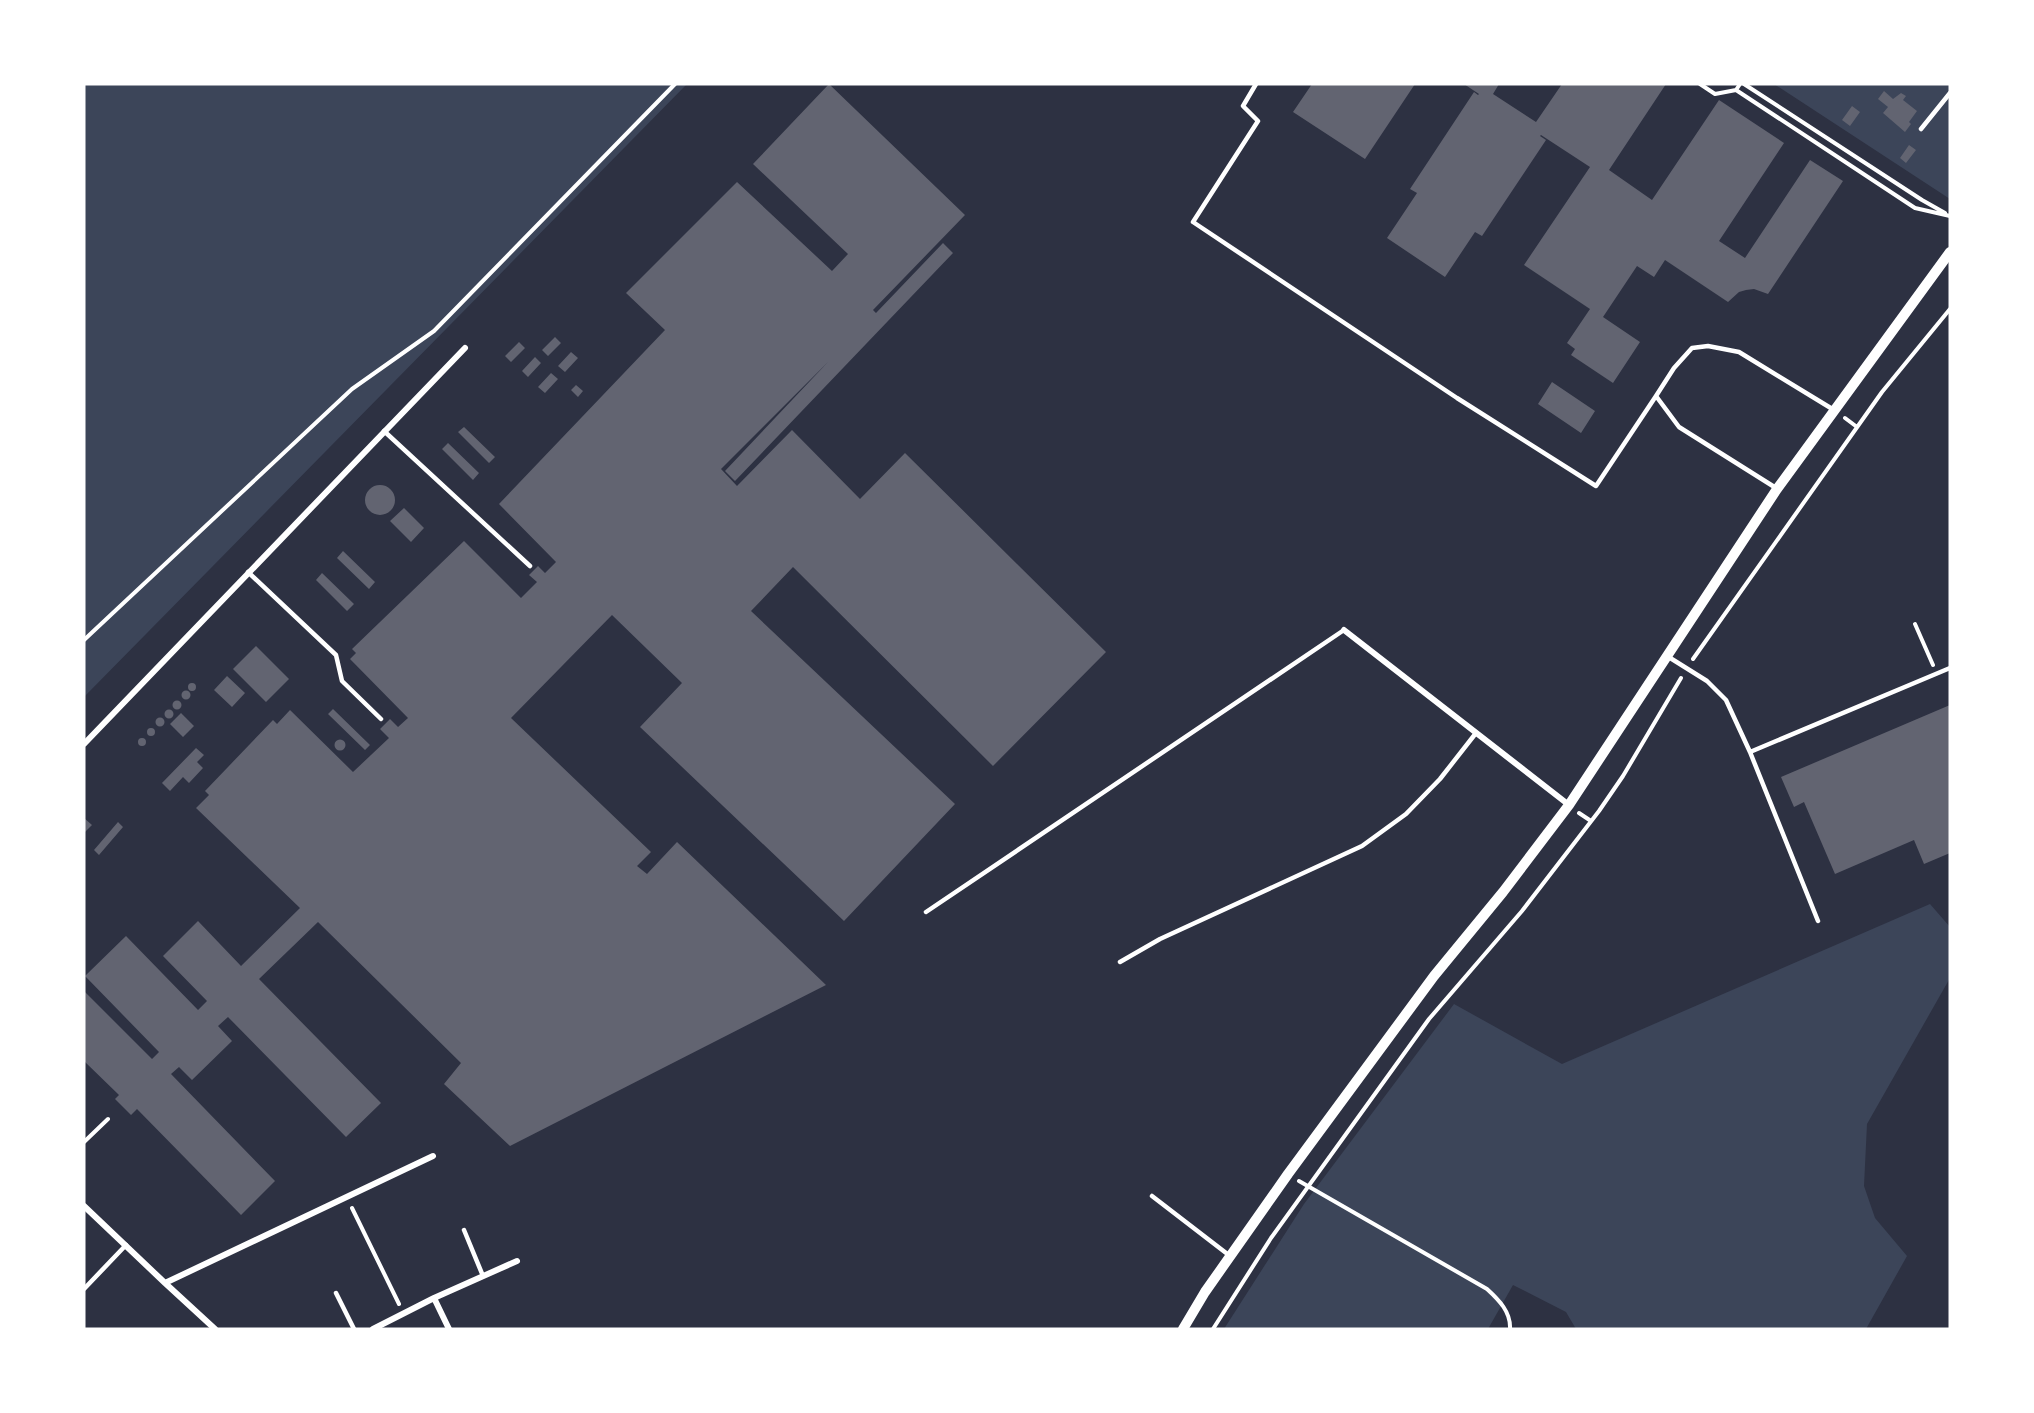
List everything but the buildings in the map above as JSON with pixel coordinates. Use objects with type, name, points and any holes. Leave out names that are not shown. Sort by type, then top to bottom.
[{"type":"street","points":[[1183,1329],[1205,1292],[1288,1174],[1434,976],[1569,806],[1777,489],[1950,252]]},
{"type":"street","points":[[84,744],[465,348]]},
{"type":"street","points":[[1344,630],[1569,806]]},
{"type":"street","points":[[165,1283],[433,1156]]},
{"type":"street","points":[[84,1206],[215,1329]]},
{"type":"street","points":[[373,1329],[434,1298],[517,1261]]},
{"type":"street","points":[[434,1298],[449,1329]]},
{"type":"lane","points":[[1256,84],[1243,106],[1258,121],[1193,222],[1457,398],[1596,486],[1674,368],[1692,348],[1708,346],[1738,352],[1834,410]]},
{"type":"lane","points":[[1921,129],[1950,93]]},
{"type":"lane","points":[[1656,396],[1679,427],[1777,489]]},
{"type":"lane","points":[[384,431],[530,566]]},
{"type":"lane","points":[[248,572],[336,655],[342,681],[381,719]]},
{"type":"lane","points":[[926,912],[1344,630]]},
{"type":"lane","points":[[1667,656],[1707,681],[1726,700],[1750,752],[1818,921]]},
{"type":"lane","points":[[1750,752],[1950,668]]},
{"type":"lane","points":[[1120,962],[1160,939],[1362,846],[1406,814],[1440,779],[1476,733]]},
{"type":"lane","points":[[1152,1196],[1230,1256]]},
{"type":"lane","points":[[464,1230],[483,1276]]},
{"type":"lane","points":[[84,1289],[126,1245]]},
{"type":"lane","points":[[336,1293],[354,1329]]},
{"type":"path","points":[[84,640],[352,389],[434,331],[675,84]]},
{"type":"path","points":[[1700,84],[1715,94],[1736,90],[1742,84],[1950,216]]},
{"type":"path","points":[[1736,90],[1915,208],[1950,216]]},
{"type":"path","points":[[1700,648],[1882,392],[1950,309]]},
{"type":"path","points":[[1915,624],[1937,674]]},
{"type":"path","points":[[1213,1329],[1271,1238],[1429,1019],[1522,911],[1599,811],[1623,776],[1675,687]]},
{"type":"path","points":[[84,1142],[108,1119]]},
{"type":"path","points":[[1288,1174],[1487,1289],[1502,1303],[1510,1324],[1509,1329]]},
{"type":"path","points":[[346,1198],[403,1314]]},
{"type":"shaded area","points":[[84,84],[687,84],[84,697]]},
{"type":"shaded area","points":[[1774,84],[1950,84],[1950,199]]},
{"type":"shaded area","points":[[1930,904],[1950,927],[1950,978],[1867,1124],[1864,1186],[1875,1218],[1907,1256],[1866,1329],[1576,1329],[1566,1312],[1513,1285],[1488,1329],[1224,1329],[1304,1204],[1454,1004],[1562,1064]]}]
